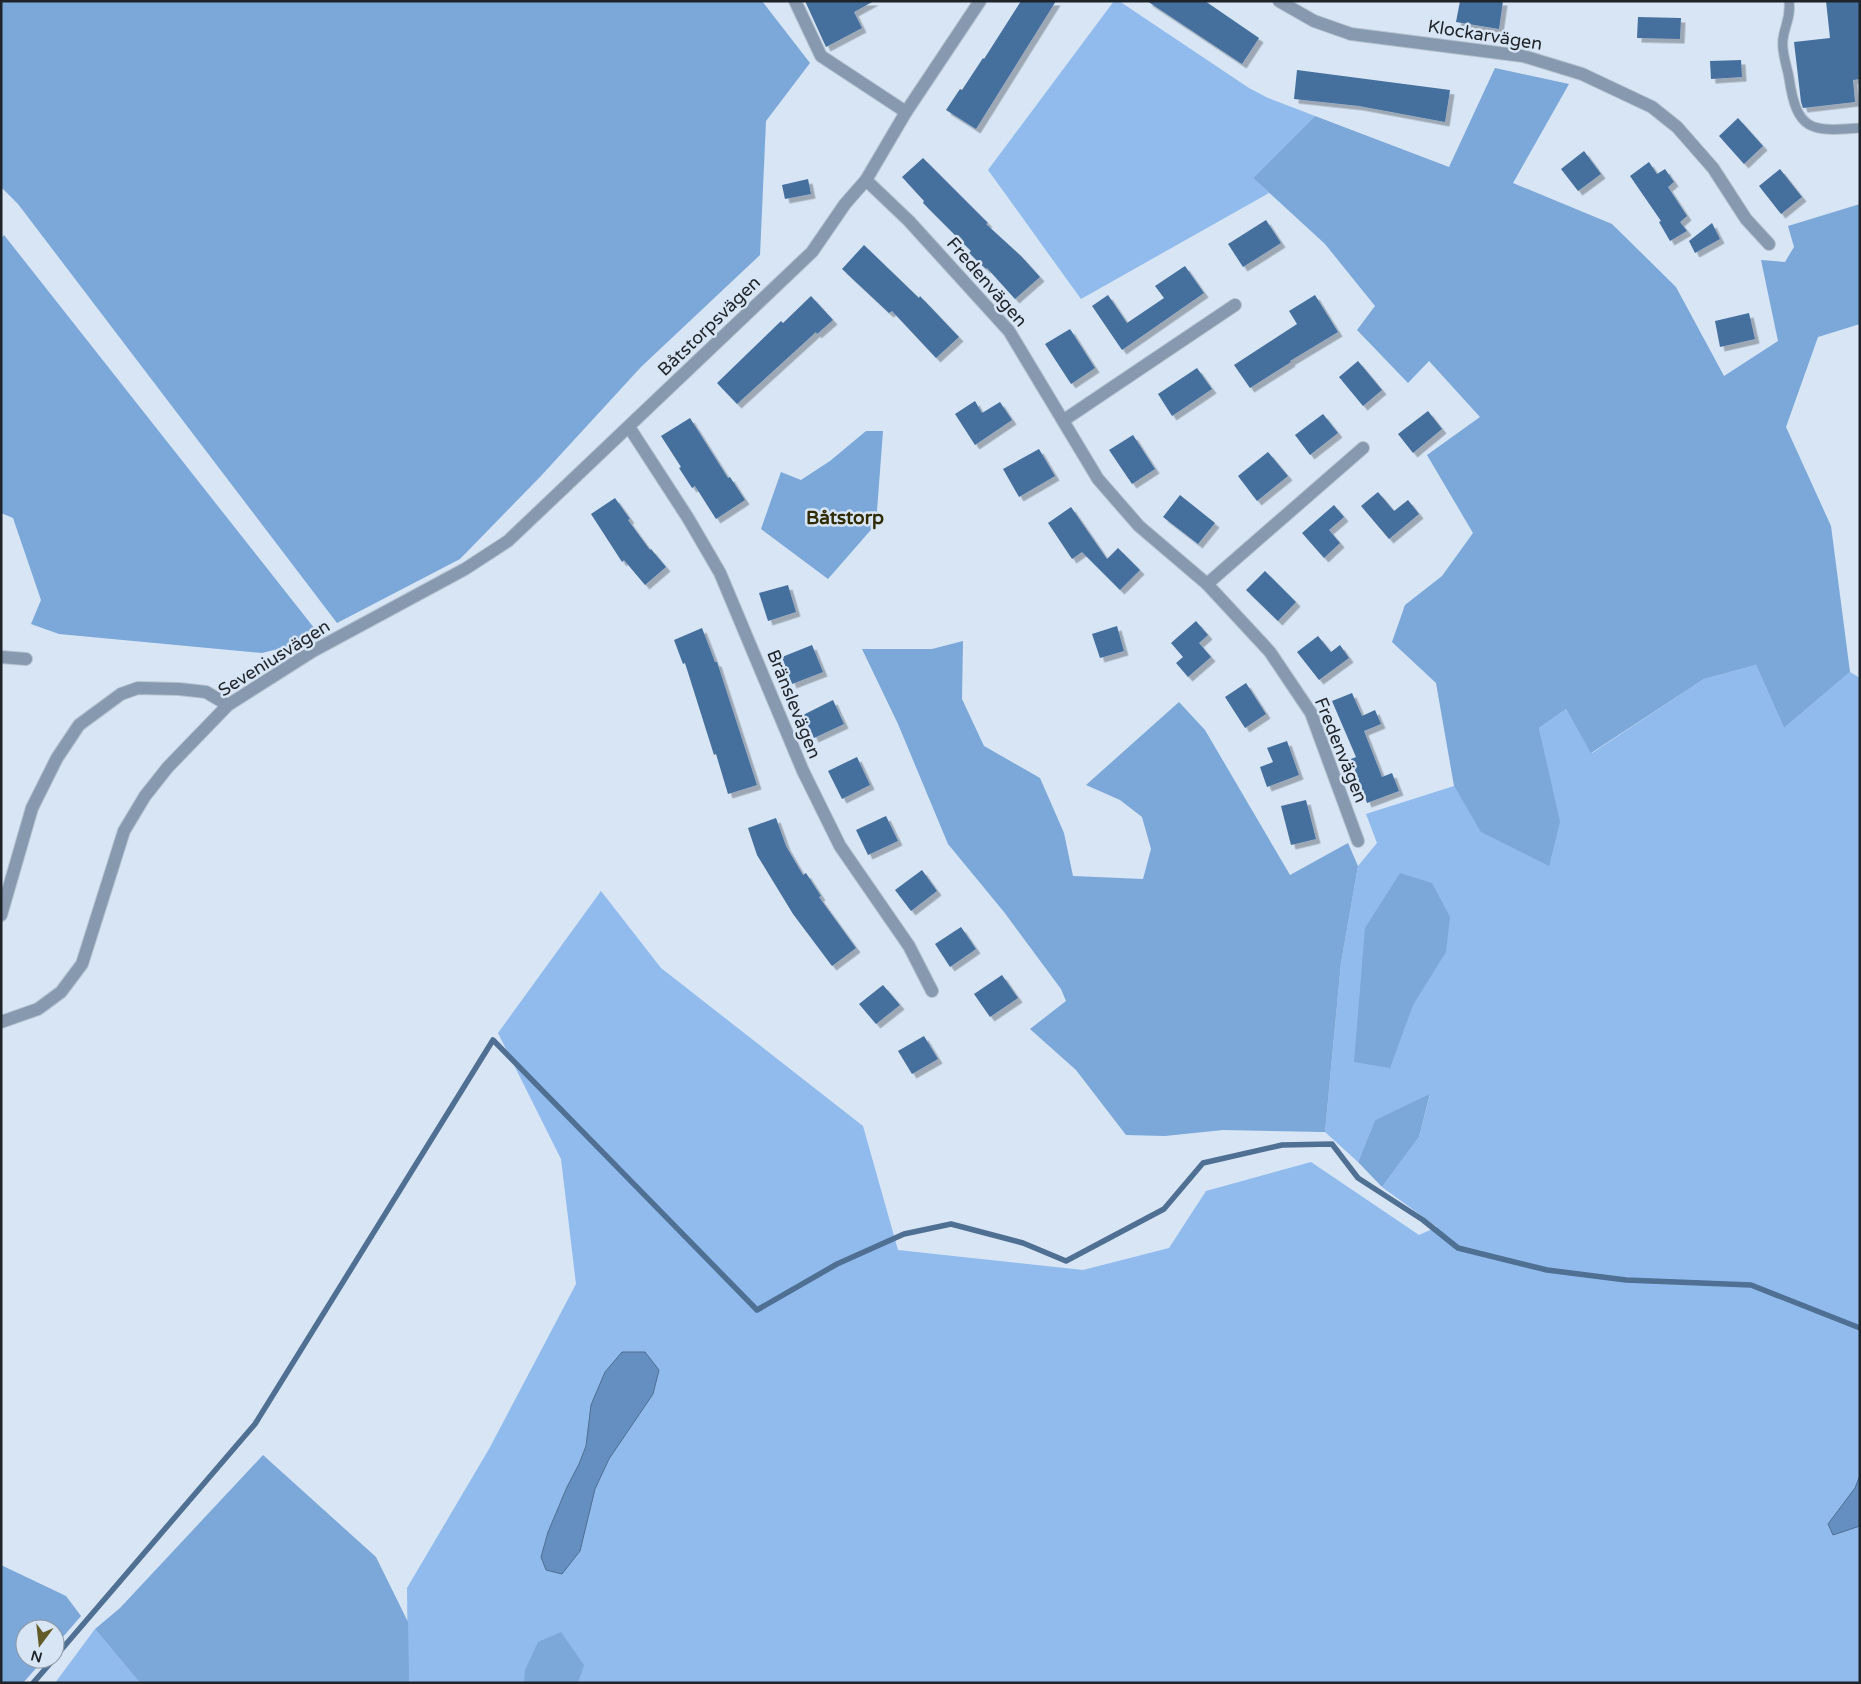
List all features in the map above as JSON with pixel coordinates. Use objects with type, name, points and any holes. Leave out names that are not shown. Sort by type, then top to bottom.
[{"type":"street","points":[[795,1],[821,56],[906,112]]},
{"type":"street","name":"Båtstorpsvägen","points":[[508,541],[812,252],[845,204],[866,180],[906,112],[980,1]]},
{"type":"street","name":"Klockarvägen","points":[[1279,1],[1314,21],[1351,34],[1523,56],[1582,74],[1652,107],[1677,127],[1713,168],[1746,219],[1769,244]]},
{"type":"street","name":"Fredenvägen","points":[[866,180],[909,221],[1009,331],[1098,479],[1139,526],[1207,584],[1270,652],[1311,713],[1358,841]]},
{"type":"street","points":[[1064,420],[1235,305]]},
{"type":"street","name":"Bränslevägen","points":[[629,427],[688,518],[720,573],[803,771],[840,846],[908,946],[932,991]]},
{"type":"street","points":[[1207,584],[1363,448]]},
{"type":"street","name":"Seveniusvägen","points":[[1,1022],[38,1009],[61,992],[82,964],[124,831],[145,796],[168,768],[228,705],[313,651],[465,569],[508,541]]},
{"type":"street","points":[[1,657],[26,659]]},
{"type":"street","points":[[1,915],[5,890],[32,808],[57,758],[79,725],[121,694],[138,688],[206,692],[228,705]]},
{"type":"lane","points":[[1789,1],[1790,12],[1782,40],[1793,102],[1805,122],[1815,129],[1860,128]]},
{"type":"shaded area","points":[[1,1],[762,1],[810,63],[766,121],[760,255],[641,367],[540,477],[460,559],[337,623],[18,204],[1,187]]},
{"type":"shaded area","points":[[1114,1],[1119,1],[1249,88],[1268,98],[1315,116],[1253,178],[1269,193],[1081,299],[988,170]]},
{"type":"shaded area","points":[[1495,68],[1569,84],[1513,183],[1612,224],[1676,287],[1724,376],[1778,341],[1761,260],[1785,262],[1794,247],[1788,226],[1860,204],[1860,324],[1818,337],[1786,427],[1831,526],[1850,672],[1784,728],[1756,665],[1704,679],[1591,753],[1566,709],[1539,728],[1560,822],[1549,866],[1481,832],[1454,786],[1436,683],[1392,642],[1405,605],[1442,576],[1473,533],[1427,455],[1480,417],[1429,361],[1408,383],[1357,330],[1375,306],[1325,244],[1253,178],[1315,116],[1449,167]]},
{"type":"shaded area","points":[[4,235],[322,638],[262,653],[59,634],[31,624],[41,600],[13,518],[1,513],[1,239]]},
{"type":"shaded area","points":[[866,431],[883,431],[876,524],[828,579],[761,529],[781,472],[801,480],[830,461]]},
{"type":"shaded area","points":[[963,641],[962,699],[984,746],[1040,778],[1064,833],[1073,876],[1143,879],[1151,849],[1142,817],[1120,800],[1086,785],[1179,702],[1205,730],[1290,875],[1348,843],[1358,866],[1341,963],[1325,1132],[1223,1130],[1165,1136],[1126,1135],[1076,1070],[1030,1029],[1066,1001],[1061,989],[1004,912],[948,844],[898,724],[862,649],[932,649]]},
{"type":"shaded area","points":[[1756,665],[1784,728],[1850,672],[1860,678],[1860,1683],[408,1683],[407,1588],[489,1449],[576,1284],[561,1159],[498,1033],[601,891],[661,968],[863,1126],[898,1250],[1083,1270],[1169,1248],[1206,1191],[1311,1162],[1419,1235],[1437,1227],[1382,1187],[1419,1137],[1430,1095],[1375,1120],[1358,1162],[1325,1132],[1341,963],[1358,866],[1377,843],[1366,814],[1454,786],[1482,832],[1559,822],[1539,728],[1566,709],[1592,753],[1704,679]]},
{"type":"shaded area","points":[[1400,873],[1432,883],[1450,917],[1446,952],[1413,1005],[1390,1068],[1354,1062],[1365,928]]},
{"type":"shaded area","points":[[1430,1094],[1419,1137],[1382,1187],[1358,1162],[1375,1120]]},
{"type":"shaded area","points":[[622,1352],[645,1352],[659,1370],[653,1394],[609,1459],[595,1489],[580,1551],[562,1574],[546,1570],[541,1557],[548,1532],[586,1446],[591,1405],[605,1372]]},
{"type":"shaded area","points":[[263,1455],[376,1557],[408,1622],[409,1683],[140,1683],[95,1629],[120,1608]]},
{"type":"shaded area","points":[[1860,1475],[1860,1526],[1833,1535],[1828,1524],[1855,1488]]},
{"type":"shaded area","points":[[1,1565],[66,1596],[81,1616],[65,1634],[65,1619],[15,1619],[15,1669],[35,1669],[23,1683],[1,1683]]},
{"type":"shaded area","points":[[95,1629],[140,1683],[55,1683]]},
{"type":"shaded area","points":[[561,1632],[584,1665],[578,1683],[524,1683],[525,1670],[538,1642]]},
{"type":"building","points":[[805,1],[874,1],[854,12],[862,28],[826,47]]},
{"type":"building","points":[[1021,1],[1056,1],[976,129],[946,110],[984,59]]},
{"type":"building","points":[[1147,1],[1205,1],[1259,38],[1242,64]]},
{"type":"building","points":[[1460,1],[1503,1],[1499,29],[1456,22]]},
{"type":"building","points":[[1826,1],[1860,1],[1860,79],[1853,80],[1855,102],[1803,108],[1794,42],[1830,38]]},
{"type":"building","points":[[1638,17],[1681,18],[1680,39],[1637,38]]},
{"type":"building","points":[[1741,60],[1742,77],[1711,79],[1710,61]]},
{"type":"building","points":[[1297,70],[1450,90],[1445,122],[1359,106],[1294,99]]},
{"type":"building","points":[[1738,118],[1763,146],[1744,164],[1719,136]]},
{"type":"building","points":[[1584,151],[1601,174],[1578,191],[1561,169]]},
{"type":"building","points":[[923,158],[1040,277],[1015,299],[987,268],[969,253],[971,251],[923,203],[924,201],[902,177]]},
{"type":"building","points":[[1649,162],[1657,174],[1665,169],[1674,182],[1668,187],[1687,216],[1680,222],[1687,231],[1670,241],[1659,222],[1661,221],[1630,176]]},
{"type":"building","points":[[1780,169],[1802,197],[1781,214],[1759,186]]},
{"type":"building","points":[[808,179],[811,194],[785,199],[782,185]]},
{"type":"building","points":[[1266,220],[1281,243],[1243,267],[1228,244]]},
{"type":"building","points":[[1712,223],[1720,239],[1695,253],[1689,241]]},
{"type":"building","points":[[864,245],[919,298],[920,296],[959,337],[936,358],[892,311],[889,313],[842,269]]},
{"type":"building","points":[[1185,266],[1204,293],[1122,350],[1092,306],[1108,295],[1127,323],[1164,298],[1155,286]]},
{"type":"building","points":[[1315,295],[1338,332],[1250,388],[1234,365],[1297,324],[1289,311]]},
{"type":"building","points":[[811,296],[833,320],[817,334],[816,332],[737,404],[717,383],[781,321],[783,323]]},
{"type":"building","points":[[1749,313],[1755,339],[1720,347],[1715,321]]},
{"type":"building","points":[[1070,329],[1095,368],[1071,384],[1045,344]]},
{"type":"building","points":[[1358,361],[1382,390],[1363,406],[1339,377]]},
{"type":"building","points":[[1197,368],[1212,389],[1172,416],[1158,394]]},
{"type":"building","points":[[975,401],[982,413],[1000,402],[1012,420],[975,445],[955,414]]},
{"type":"building","points":[[1428,411],[1442,429],[1413,453],[1398,434]]},
{"type":"building","points":[[1323,414],[1338,433],[1310,455],[1295,435]]},
{"type":"building","points":[[690,418],[728,478],[730,477],[745,500],[716,519],[695,486],[692,488],[661,436]]},
{"type":"building","points":[[1133,435],[1155,469],[1132,484],[1109,450]]},
{"type":"building","points":[[1039,449],[1055,476],[1019,497],[1003,469]]},
{"type":"building","points":[[1268,452],[1288,476],[1257,501],[1238,476]]},
{"type":"building","points":[[1378,492],[1394,511],[1408,500],[1419,514],[1389,539],[1361,506]]},
{"type":"building","points":[[1180,495],[1215,523],[1198,544],[1163,517]]},
{"type":"building","points":[[615,498],[650,550],[666,567],[645,585],[624,560],[622,562],[591,514]]},
{"type":"building","points":[[1334,505],[1344,517],[1329,530],[1340,543],[1324,558],[1302,533]]},
{"type":"building","points":[[1071,507],[1107,559],[1118,548],[1140,570],[1120,590],[1082,552],[1072,559],[1048,523]]},
{"type":"building","points":[[1265,571],[1296,602],[1278,621],[1246,590]]},
{"type":"building","points":[[788,585],[796,612],[768,621],[759,593]]},
{"type":"building","points":[[1196,621],[1208,635],[1199,643],[1211,657],[1188,677],[1176,663],[1183,657],[1171,643]]},
{"type":"building","points":[[1117,626],[1124,651],[1100,658],[1092,634]]},
{"type":"building","points":[[702,628],[715,662],[717,662],[757,785],[728,794],[685,663],[683,664],[674,640]]},
{"type":"building","points":[[1318,636],[1331,652],[1340,645],[1349,658],[1319,680],[1297,652]]},
{"type":"building","points":[[812,645],[823,672],[792,684],[782,657]]},
{"type":"building","points":[[1246,683],[1266,714],[1245,728],[1225,697]]},
{"type":"building","points":[[1352,693],[1362,716],[1375,710],[1381,724],[1364,731],[1382,777],[1392,773],[1399,791],[1367,803],[1351,759],[1356,757],[1332,701]]},
{"type":"building","points":[[833,700],[844,724],[814,738],[803,715]]},
{"type":"building","points":[[1287,741],[1299,775],[1267,787],[1260,767],[1273,762],[1267,748]]},
{"type":"building","points":[[857,757],[870,785],[842,799],[828,771]]},
{"type":"building","points":[[1306,800],[1316,839],[1291,845],[1281,806]]},
{"type":"building","points":[[886,816],[898,841],[868,855],[856,830]]},
{"type":"building","points":[[776,818],[786,846],[803,875],[806,873],[821,896],[819,897],[856,948],[832,966],[793,914],[757,855],[748,828]]},
{"type":"building","points":[[922,870],[937,891],[911,911],[895,890]]},
{"type":"building","points":[[961,927],[976,949],[950,967],[935,944]]},
{"type":"building","points":[[1002,975],[1018,998],[990,1017],[974,994]]},
{"type":"building","points":[[883,985],[900,1005],[876,1024],[859,1004]]},
{"type":"building","points":[[924,1036],[938,1059],[912,1074],[898,1051]]},
{"type":"waterway","points":[[65,1645],[255,1424],[493,1040],[757,1310],[837,1264],[904,1234],[951,1224],[1023,1243],[1066,1261],[1164,1209],[1203,1163],[1282,1145],[1332,1144],[1358,1178],[1423,1220],[1458,1248],[1547,1270],[1626,1280],[1751,1285],[1860,1328]]},
{"type":"waterway","points":[[33,1683],[45,1669]]},
{"type":"district","name":"Båtstorp","points":[[845,518]]}]
